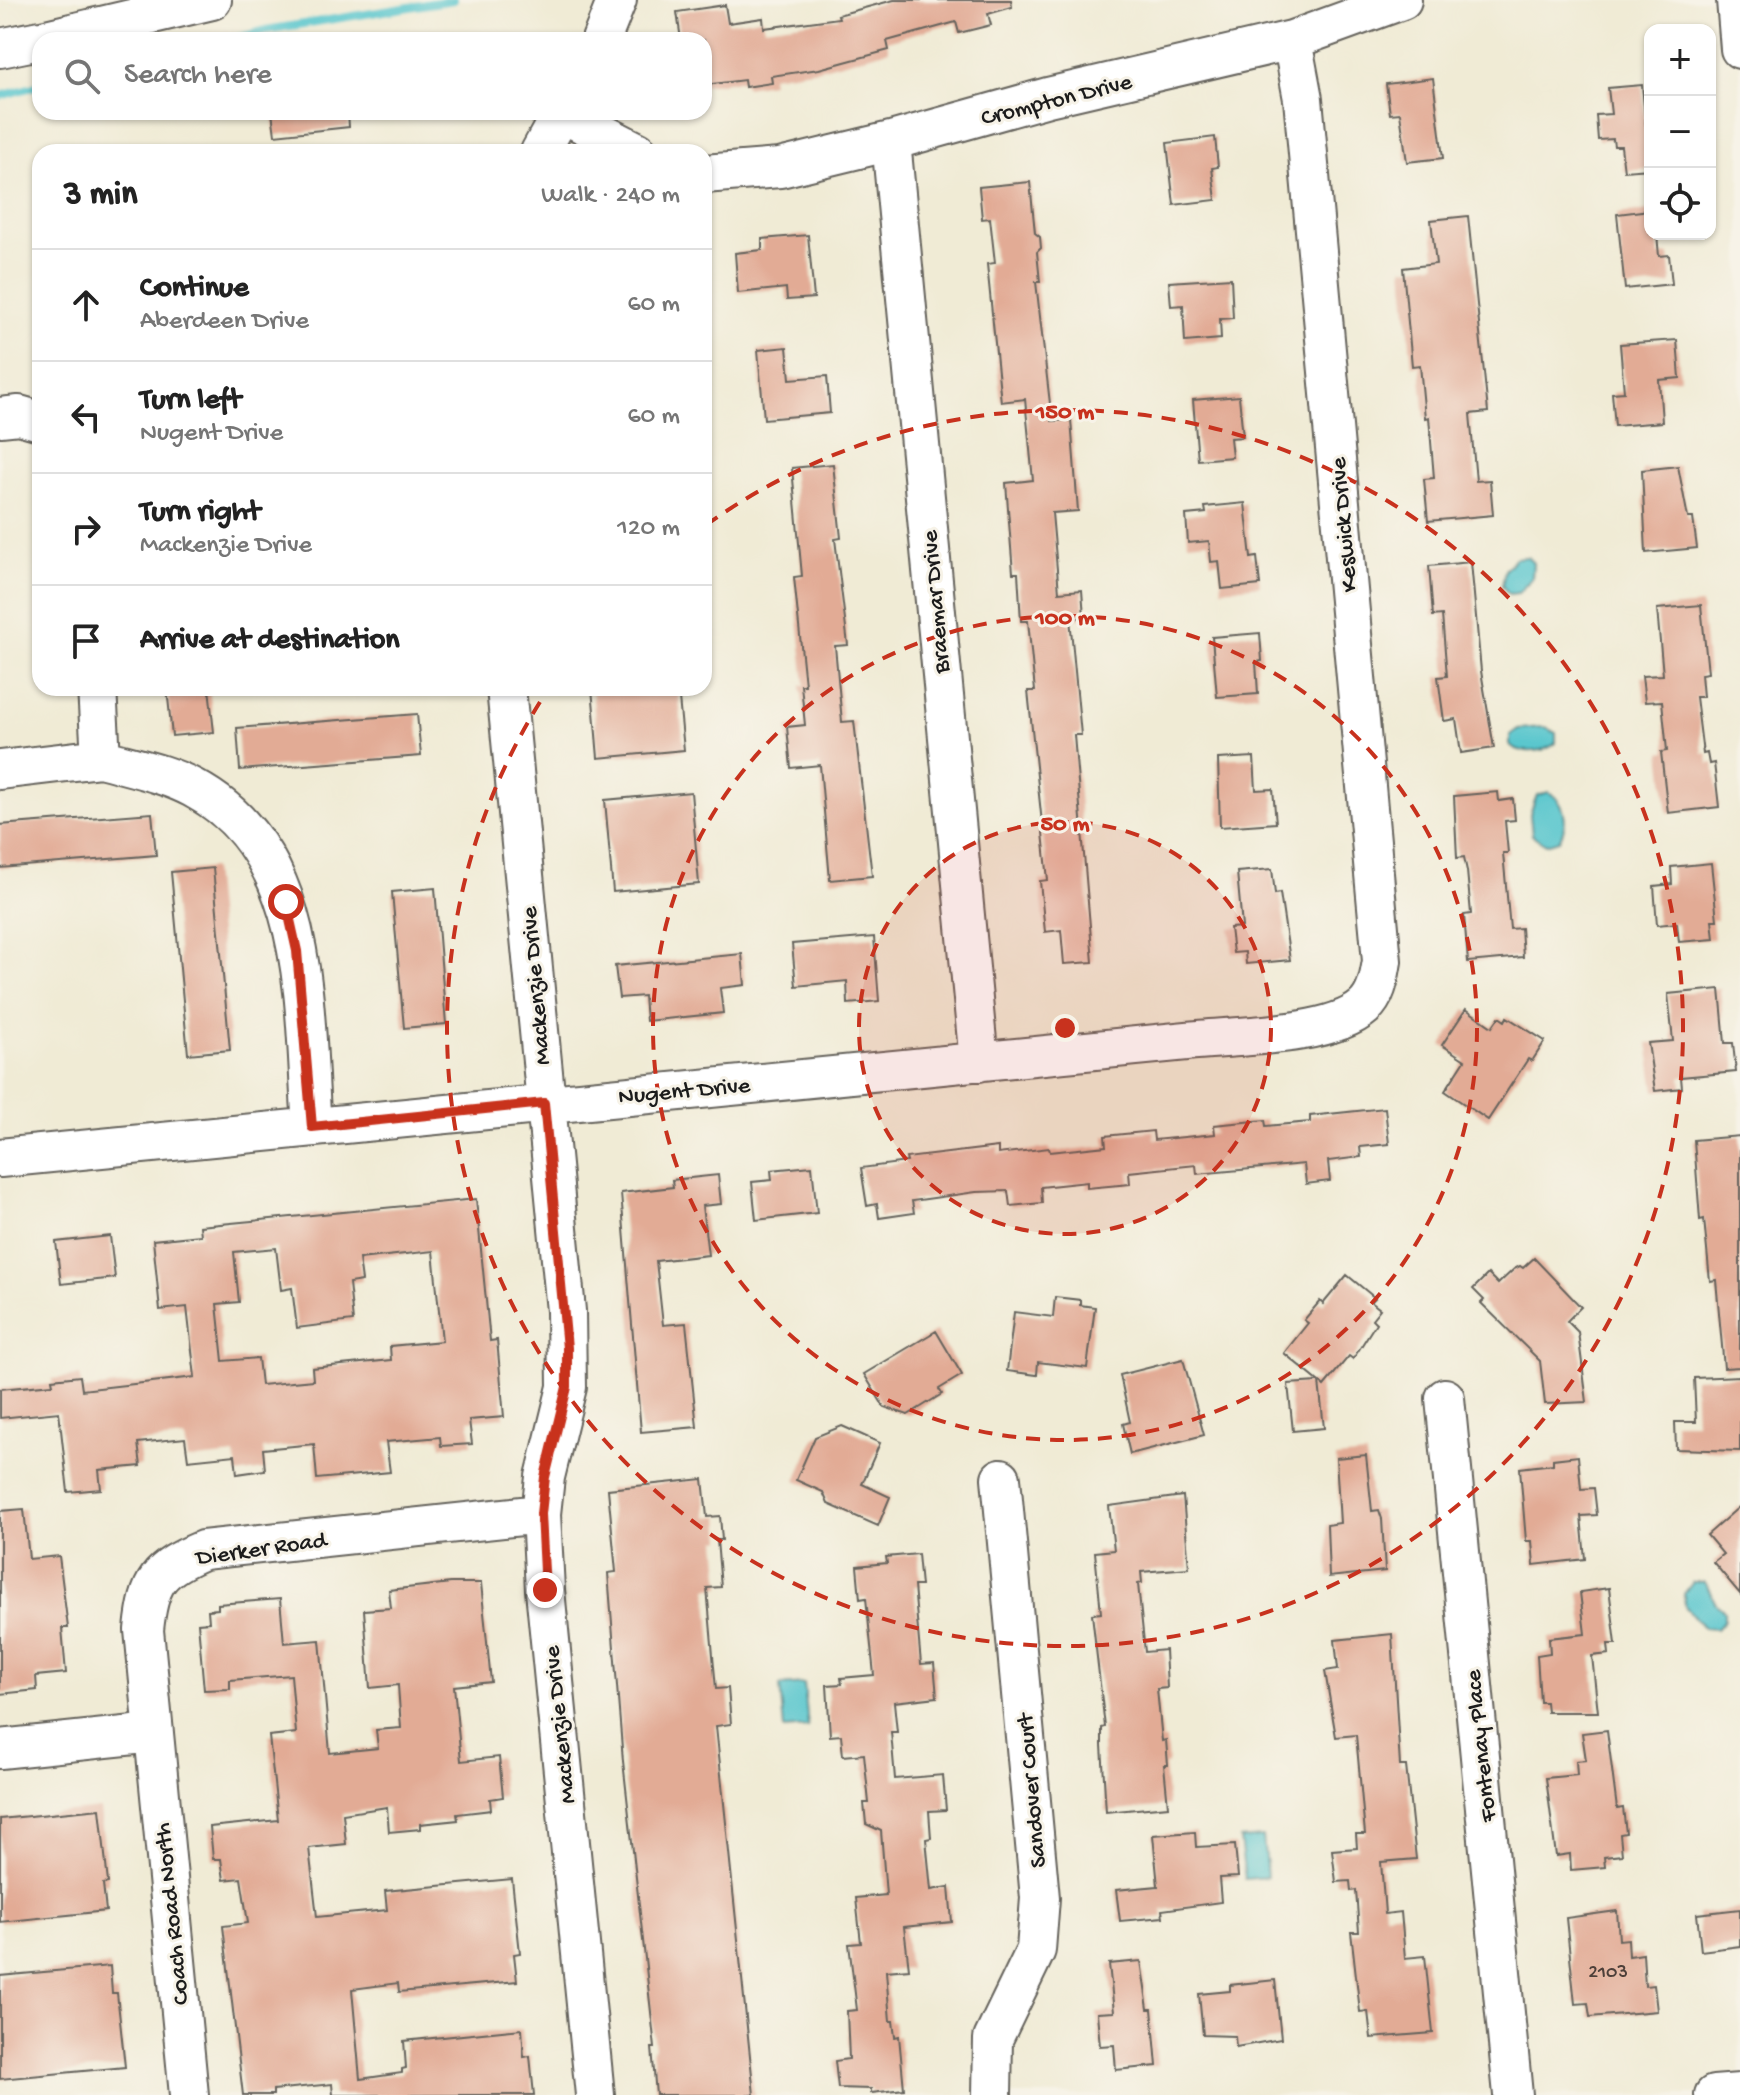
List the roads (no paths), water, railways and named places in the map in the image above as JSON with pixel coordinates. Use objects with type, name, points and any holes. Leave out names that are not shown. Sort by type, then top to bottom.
[{"type":"street","points":[[75,32],[212,0]]},
{"type":"street","points":[[604,32],[617,0]]},
{"type":"street","name":"Crompton Drive","points":[[712,173],[780,168],[891,141],[1048,97],[1292,40],[1402,0]]},
{"type":"street","points":[[1736,0],[1740,49]]},
{"type":"street","name":"Keswick Drive","points":[[1292,40],[1303,99],[1382,961],[1378,986],[1364,1007]]},
{"type":"street","points":[[0,48],[32,42]]},
{"type":"street","points":[[544,144],[558,120]]},
{"type":"street","points":[[577,120],[623,144]]},
{"type":"street","name":"Braemar Drive","points":[[891,141],[979,1062]]},
{"type":"street","points":[[0,417],[19,415],[32,419]]},
{"type":"street","points":[[97,696],[101,758]]},
{"type":"street","name":"Mackenzie Drive","points":[[507,696],[567,1348],[567,1387],[545,1477],[541,1514],[545,1590],[595,2095]]},
{"type":"street","points":[[0,770],[101,758],[192,787],[239,823],[265,854],[286,902],[297,951],[312,1127]]},
{"type":"street","name":"Nugent Drive","points":[[0,1158],[1307,1027],[1337,1022],[1364,1007]]},
{"type":"street","name":"Fontenay Place","points":[[1445,1398],[1513,2095]]},
{"type":"street","name":"Sandover Court","points":[[992,2095],[993,2039],[1036,1950],[1040,1898],[1001,1478]]},
{"type":"street","name":"Dierker Road","points":[[154,1733],[144,1630],[148,1593],[169,1564],[203,1550],[541,1514]]},
{"type":"street","points":[[0,1749],[154,1733]]},
{"type":"street","name":"Coach Road North","points":[[154,1733],[189,2095]]},
{"type":"street","points":[[1714,2095],[1740,2093]]},
{"type":"water","points":[[1527,557],[1533,563],[1532,578],[1518,593],[1509,594],[1502,586],[1505,570],[1515,558]]},
{"type":"water","points":[[1544,727],[1556,733],[1556,743],[1552,746],[1527,751],[1510,745],[1510,735],[1518,729]]},
{"type":"water","points":[[1549,792],[1559,802],[1565,820],[1559,840],[1546,844],[1532,835],[1530,814],[1537,795]]},
{"type":"water","points":[[1693,1582],[1705,1582],[1716,1604],[1724,1611],[1724,1620],[1716,1629],[1704,1628],[1685,1606],[1684,1594]]},
{"type":"water","points":[[804,1684],[808,1727],[784,1729],[780,1686]]},
{"type":"water","points":[[1263,1837],[1267,1877],[1245,1879],[1240,1839]]},
{"type":"waterway","points":[[259,32],[453,0]]},
{"type":"waterway","points":[[0,96],[32,87]]}]
